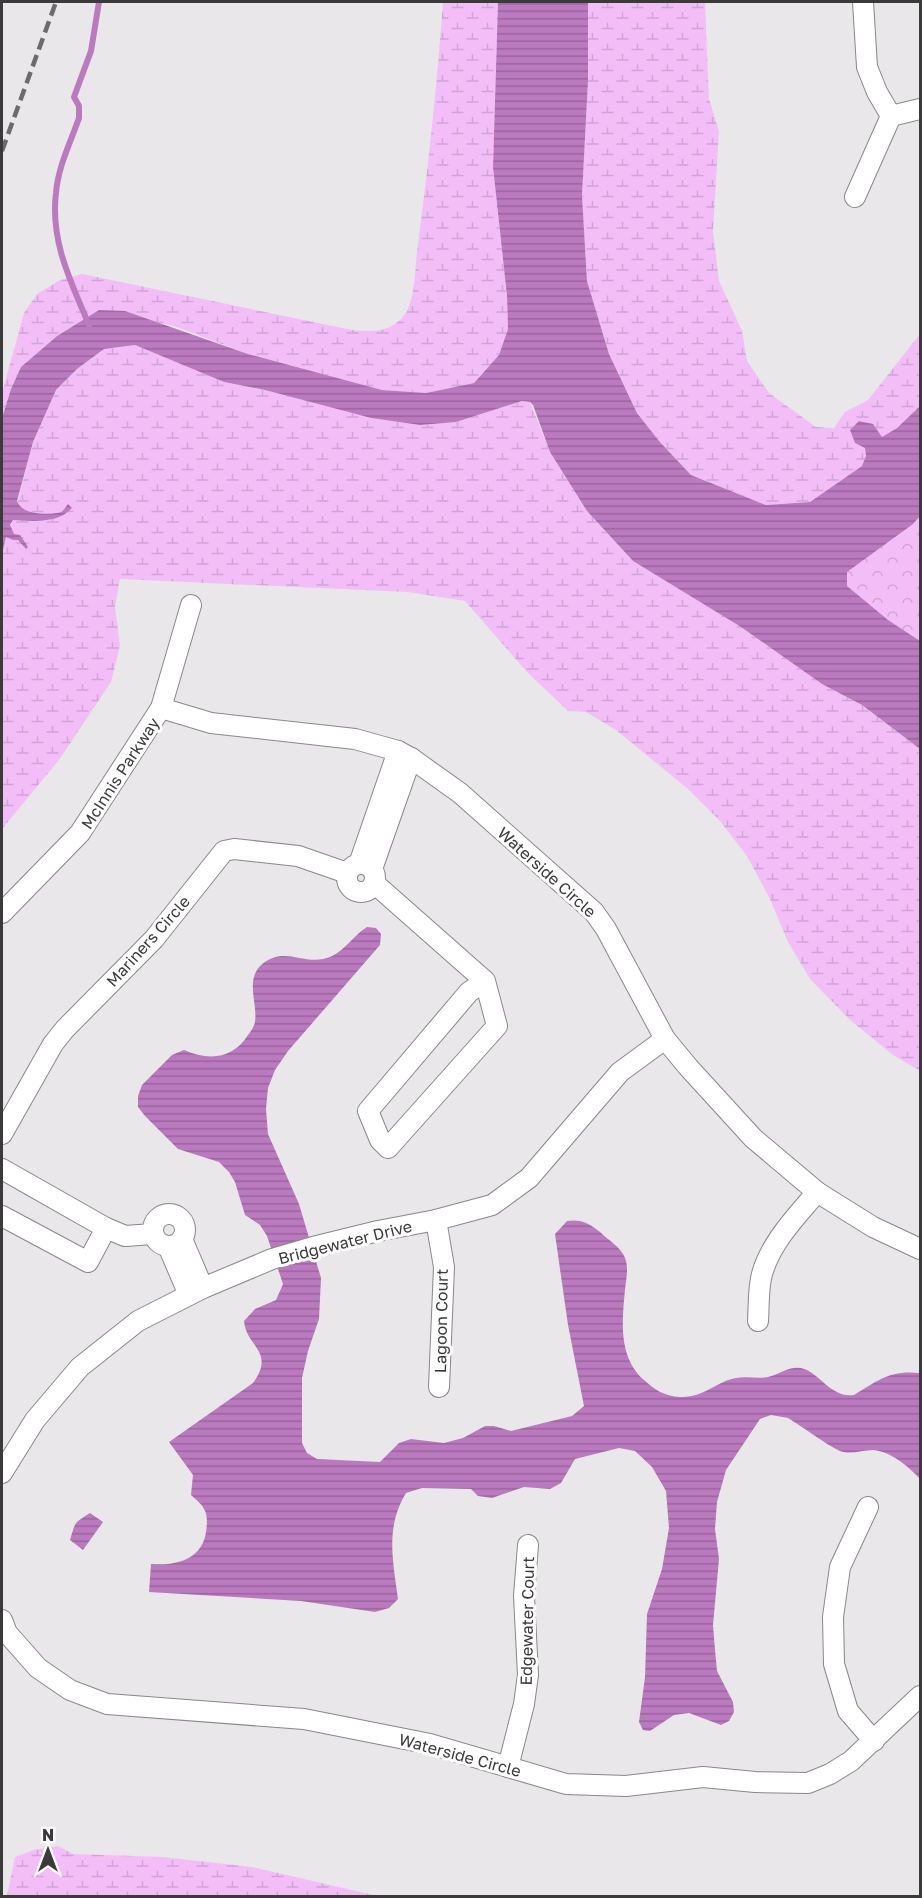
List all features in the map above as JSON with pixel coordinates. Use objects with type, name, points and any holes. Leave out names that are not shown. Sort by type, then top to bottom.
[{"type":"street","points":[[863,2],[867,67],[877,92],[891,116]]},
{"type":"street","points":[[891,116],[921,110]]},
{"type":"street","points":[[855,197],[891,116]]},
{"type":"street","name":"McInnis Parkway","points":[[2,913],[80,833],[161,708],[191,605]]},
{"type":"street","name":"Waterside Circle","points":[[161,708],[211,723],[355,739],[405,754],[460,793],[594,912],[606,929],[665,1039],[688,1068],[753,1138],[817,1192],[873,1227],[921,1249]]},
{"type":"street","points":[[363,872],[405,754]]},
{"type":"street","name":"Mariners Circle","points":[[2,1134],[53,1044],[154,939],[224,851],[234,849],[298,856],[363,872],[485,981]]},
{"type":"street","points":[[485,981],[497,1026],[388,1148],[380,1140],[368,1111],[469,992],[485,981]]},
{"type":"street","name":"Bridgewater Drive","points":[[2,1473],[35,1420],[80,1367],[138,1321],[196,1292],[272,1259],[378,1231],[435,1220],[492,1205],[529,1178],[620,1072],[665,1039]]},
{"type":"street","points":[[2,1170],[106,1228],[125,1236],[168,1240],[196,1292]]},
{"type":"street","points":[[758,1321],[762,1275],[772,1252],[784,1230],[817,1192]]},
{"type":"street","points":[[2,1216],[88,1262],[106,1228]]},
{"type":"street","name":"Lagoon Court","points":[[435,1220],[444,1267],[440,1387]]},
{"type":"street","points":[[868,1507],[840,1567],[833,1617],[834,1664],[848,1711],[874,1741]]},
{"type":"street","name":"Edgewater Court","points":[[508,1767],[524,1704],[528,1676],[524,1596],[528,1545]]},
{"type":"street","name":"Waterside Circle","points":[[2,1620],[7,1633],[38,1668],[70,1690],[107,1704],[304,1719],[430,1744],[566,1784],[626,1786],[703,1777],[755,1782],[808,1783],[830,1774],[851,1761],[921,1696]]},
{"type":"green space","points":[[443,2],[498,2],[493,167],[507,296],[508,329],[499,355],[474,383],[426,393],[382,390],[248,354],[174,326],[99,310],[57,336],[21,367],[2,418],[2,393],[24,313],[37,294],[60,280],[82,274],[352,330],[381,330],[400,320],[411,301],[414,284],[432,127]]},
{"type":"green space","points":[[588,2],[705,2],[709,99],[719,131],[713,231],[719,281],[742,331],[747,361],[769,393],[816,427],[834,428],[845,412],[868,400],[920,334],[920,406],[897,428],[865,448],[866,456],[863,466],[810,502],[766,505],[691,475],[659,441],[637,413],[609,354],[587,281],[582,195],[588,81]]},
{"type":"green space","points":[[135,345],[224,382],[265,390],[371,418],[420,425],[456,422],[522,401],[530,402],[550,452],[587,511],[633,561],[741,627],[822,684],[862,705],[920,749],[920,1071],[893,1055],[850,1020],[810,979],[788,942],[770,899],[747,856],[720,821],[688,789],[616,730],[586,712],[568,711],[527,672],[465,601],[408,592],[120,579],[115,607],[120,646],[111,682],[59,760],[2,829],[2,554],[6,536],[13,520],[33,442],[56,390],[77,369],[104,349]]},
{"type":"green space","points":[[920,415],[920,689],[795,553]]},
{"type":"green space","points":[[58,1846],[73,1854],[163,1857],[252,1867],[378,1896],[7,1896],[15,1857],[34,1850]]},
{"type":"shaded area","points":[[498,2],[588,2],[588,81],[582,195],[587,281],[609,354],[637,413],[659,441],[691,475],[766,505],[810,502],[862,466],[866,456],[865,448],[855,443],[850,430],[859,421],[873,424],[882,437],[897,428],[920,406],[920,516],[913,524],[847,572],[847,586],[888,620],[920,641],[920,749],[862,705],[822,684],[741,627],[633,561],[587,511],[550,452],[530,402],[522,401],[456,422],[420,425],[371,418],[265,390],[224,382],[135,345],[104,349],[77,369],[56,390],[33,442],[17,501],[24,509],[37,513],[62,512],[68,504],[72,508],[60,517],[52,519],[13,520],[10,525],[14,534],[20,535],[28,547],[26,549],[18,540],[6,537],[2,554],[2,418],[11,389],[21,367],[57,336],[99,310],[125,311],[248,354],[382,390],[426,393],[474,383],[499,355],[508,329],[507,296],[493,167]]},
{"type":"shaded area","points":[[367,927],[376,928],[381,934],[380,945],[288,1051],[275,1070],[268,1088],[266,1109],[268,1134],[299,1204],[321,1278],[319,1319],[302,1378],[302,1443],[307,1453],[317,1459],[380,1462],[399,1443],[411,1439],[444,1443],[463,1438],[485,1426],[511,1431],[572,1416],[584,1406],[568,1325],[555,1234],[567,1221],[581,1221],[588,1224],[621,1250],[627,1270],[623,1326],[626,1350],[636,1371],[652,1387],[664,1394],[689,1397],[740,1377],[768,1377],[794,1368],[802,1368],[837,1392],[854,1395],[892,1375],[920,1373],[920,1479],[905,1465],[887,1454],[873,1450],[840,1451],[788,1418],[771,1415],[760,1419],[726,1470],[717,1502],[715,1529],[719,1559],[713,1625],[717,1671],[733,1702],[734,1712],[729,1721],[721,1725],[689,1713],[674,1715],[650,1731],[643,1730],[639,1722],[645,1677],[647,1614],[662,1569],[669,1528],[666,1491],[652,1467],[635,1451],[619,1448],[575,1459],[561,1483],[550,1489],[524,1487],[492,1498],[478,1496],[471,1489],[422,1488],[406,1493],[395,1519],[392,1544],[398,1599],[389,1608],[375,1612],[301,1601],[149,1592],[151,1564],[169,1564],[193,1555],[199,1549],[206,1532],[205,1511],[191,1495],[193,1475],[169,1442],[253,1383],[262,1363],[261,1356],[249,1337],[244,1321],[255,1309],[276,1300],[283,1284],[267,1236],[260,1225],[245,1215],[235,1182],[229,1172],[219,1162],[178,1149],[138,1107],[138,1096],[142,1085],[172,1055],[184,1050],[202,1056],[220,1056],[242,1043],[255,1024],[253,982],[258,968],[265,962],[279,956],[315,960],[330,957]]},
{"type":"shaded area","points":[[90,1513],[103,1522],[83,1550],[70,1540],[76,1524]]},
{"type":"waterway","points":[[89,325],[75,293],[59,245],[55,211],[59,174],[79,118],[79,106],[74,97],[91,51],[99,2]]},
{"type":"railway","points":[[2,151],[56,2]]}]
